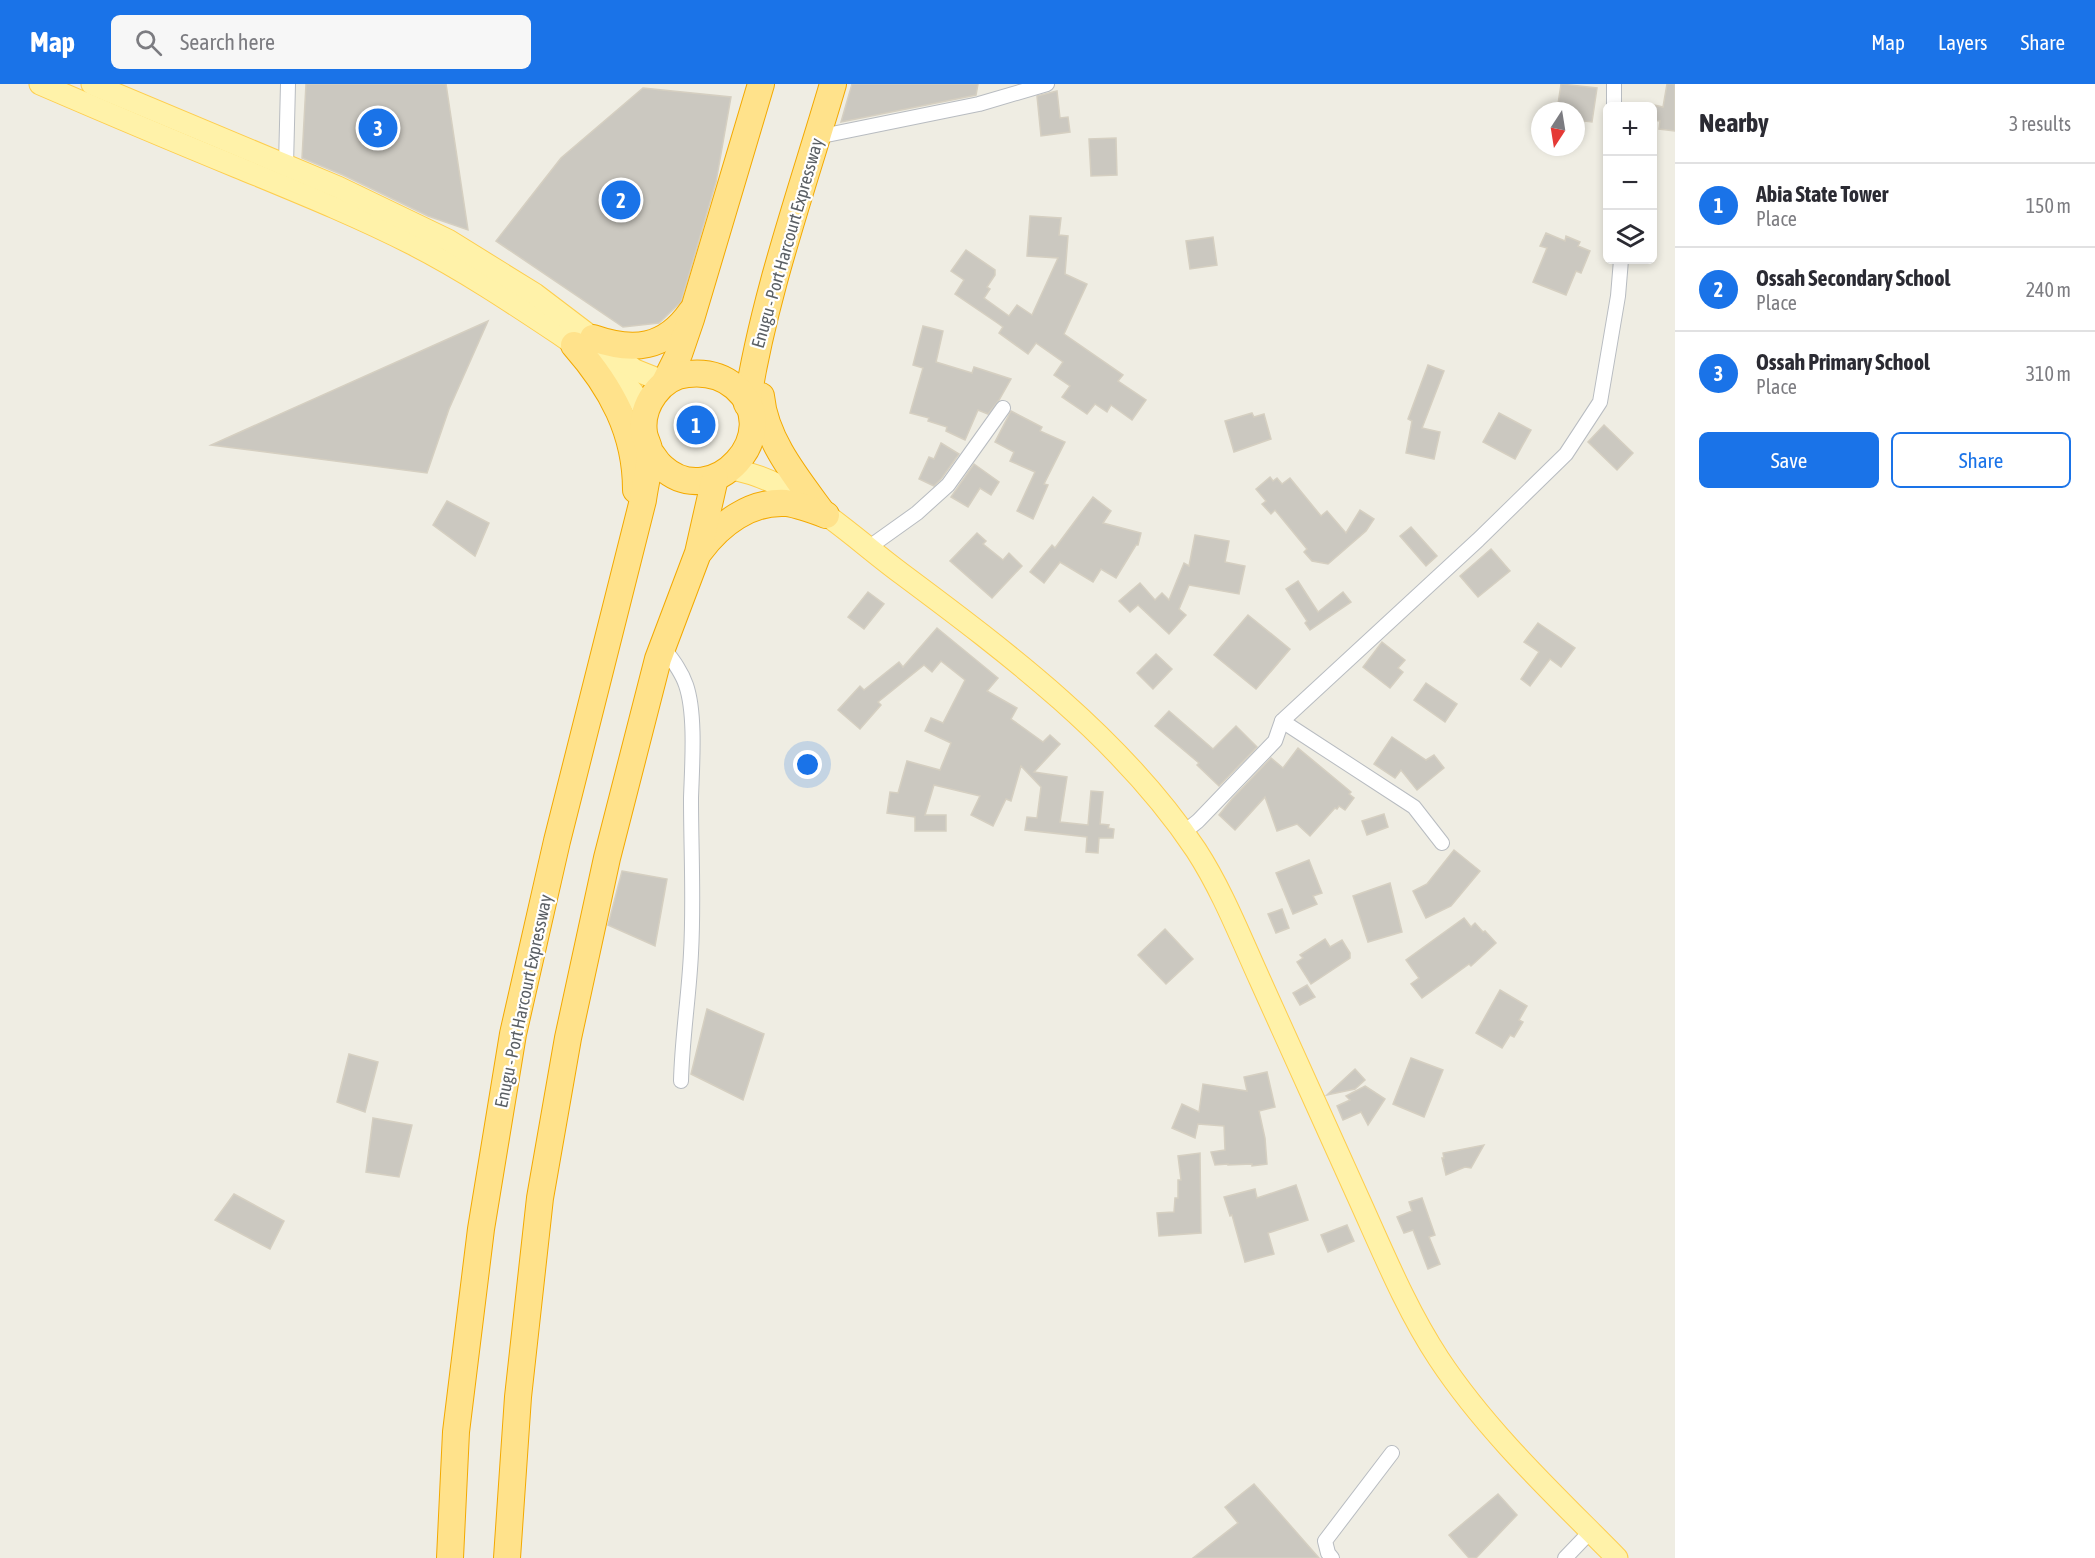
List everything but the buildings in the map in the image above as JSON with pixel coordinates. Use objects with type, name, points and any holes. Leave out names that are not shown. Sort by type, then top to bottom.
[{"type":"highway","points":[[665,382],[683,374],[703,373],[729,383],[736,388],[747,404],[752,418],[751,437],[744,455],[724,473],[696,480],[678,477],[662,467],[650,452],[644,432],[645,412],[653,396],[665,382],[679,354],[696,305],[761,84]]},
{"type":"highway","name":"Enugu - Port Harcourt Expressway","points":[[747,404],[765,317],[833,84]]},
{"type":"highway","points":[[634,535],[636,484],[628,434],[584,342],[629,347],[654,342],[670,335],[682,324],[696,305]]},
{"type":"highway","points":[[765,317],[759,377],[761,403],[781,452],[794,475],[823,513]]},
{"type":"highway","name":"Enugu - Port Harcourt Expressway","points":[[450,1558],[456,1432],[460,1398],[481,1229],[513,1034],[557,841],[643,500],[650,452]]},
{"type":"highway","points":[[507,1558],[518,1397],[540,1198],[568,1038],[607,858],[662,646],[698,554],[724,473]]},
{"type":"highway","points":[[698,554],[721,526],[751,509],[768,504],[785,503],[823,513]]},
{"type":"main road","points":[[40,84],[304,195],[411,243],[584,342],[665,382]]},
{"type":"main road","points":[[92,84],[357,195],[448,240],[535,294],[604,365],[627,384],[639,398],[645,412]]},
{"type":"main road","points":[[751,437],[757,458],[778,483]]},
{"type":"main road","points":[[724,473],[746,471],[778,483],[823,513],[987,637],[1070,709],[1125,763],[1164,807],[1197,852],[1231,915],[1379,1245],[1438,1358],[1509,1447],[1617,1558]]},
{"type":"street","points":[[286,165],[288,84]]},
{"type":"street","points":[[818,137],[979,104],[1047,84]]},
{"type":"street","points":[[1614,84],[1614,102]]},
{"type":"street","points":[[1183,833],[1198,821],[1275,741],[1282,720],[1478,540],[1566,454],[1600,402],[1618,296],[1621,264]]},
{"type":"street","points":[[868,548],[917,513],[948,484],[1003,408]]},
{"type":"street","points":[[662,646],[680,671],[687,687],[692,727],[693,902],[681,1081]]},
{"type":"street","points":[[1282,720],[1414,807],[1442,843]]},
{"type":"street","points":[[1332,1558],[1325,1541],[1392,1453]]},
{"type":"street","points":[[1565,1558],[1591,1531]]},
{"type":"place","name":"Ossah Primary School","points":[[378,128]]},
{"type":"place","name":"Ossah Secondary School","points":[[621,200]]},
{"type":"place","name":"Abia State Tower","points":[[696,425]]}]
